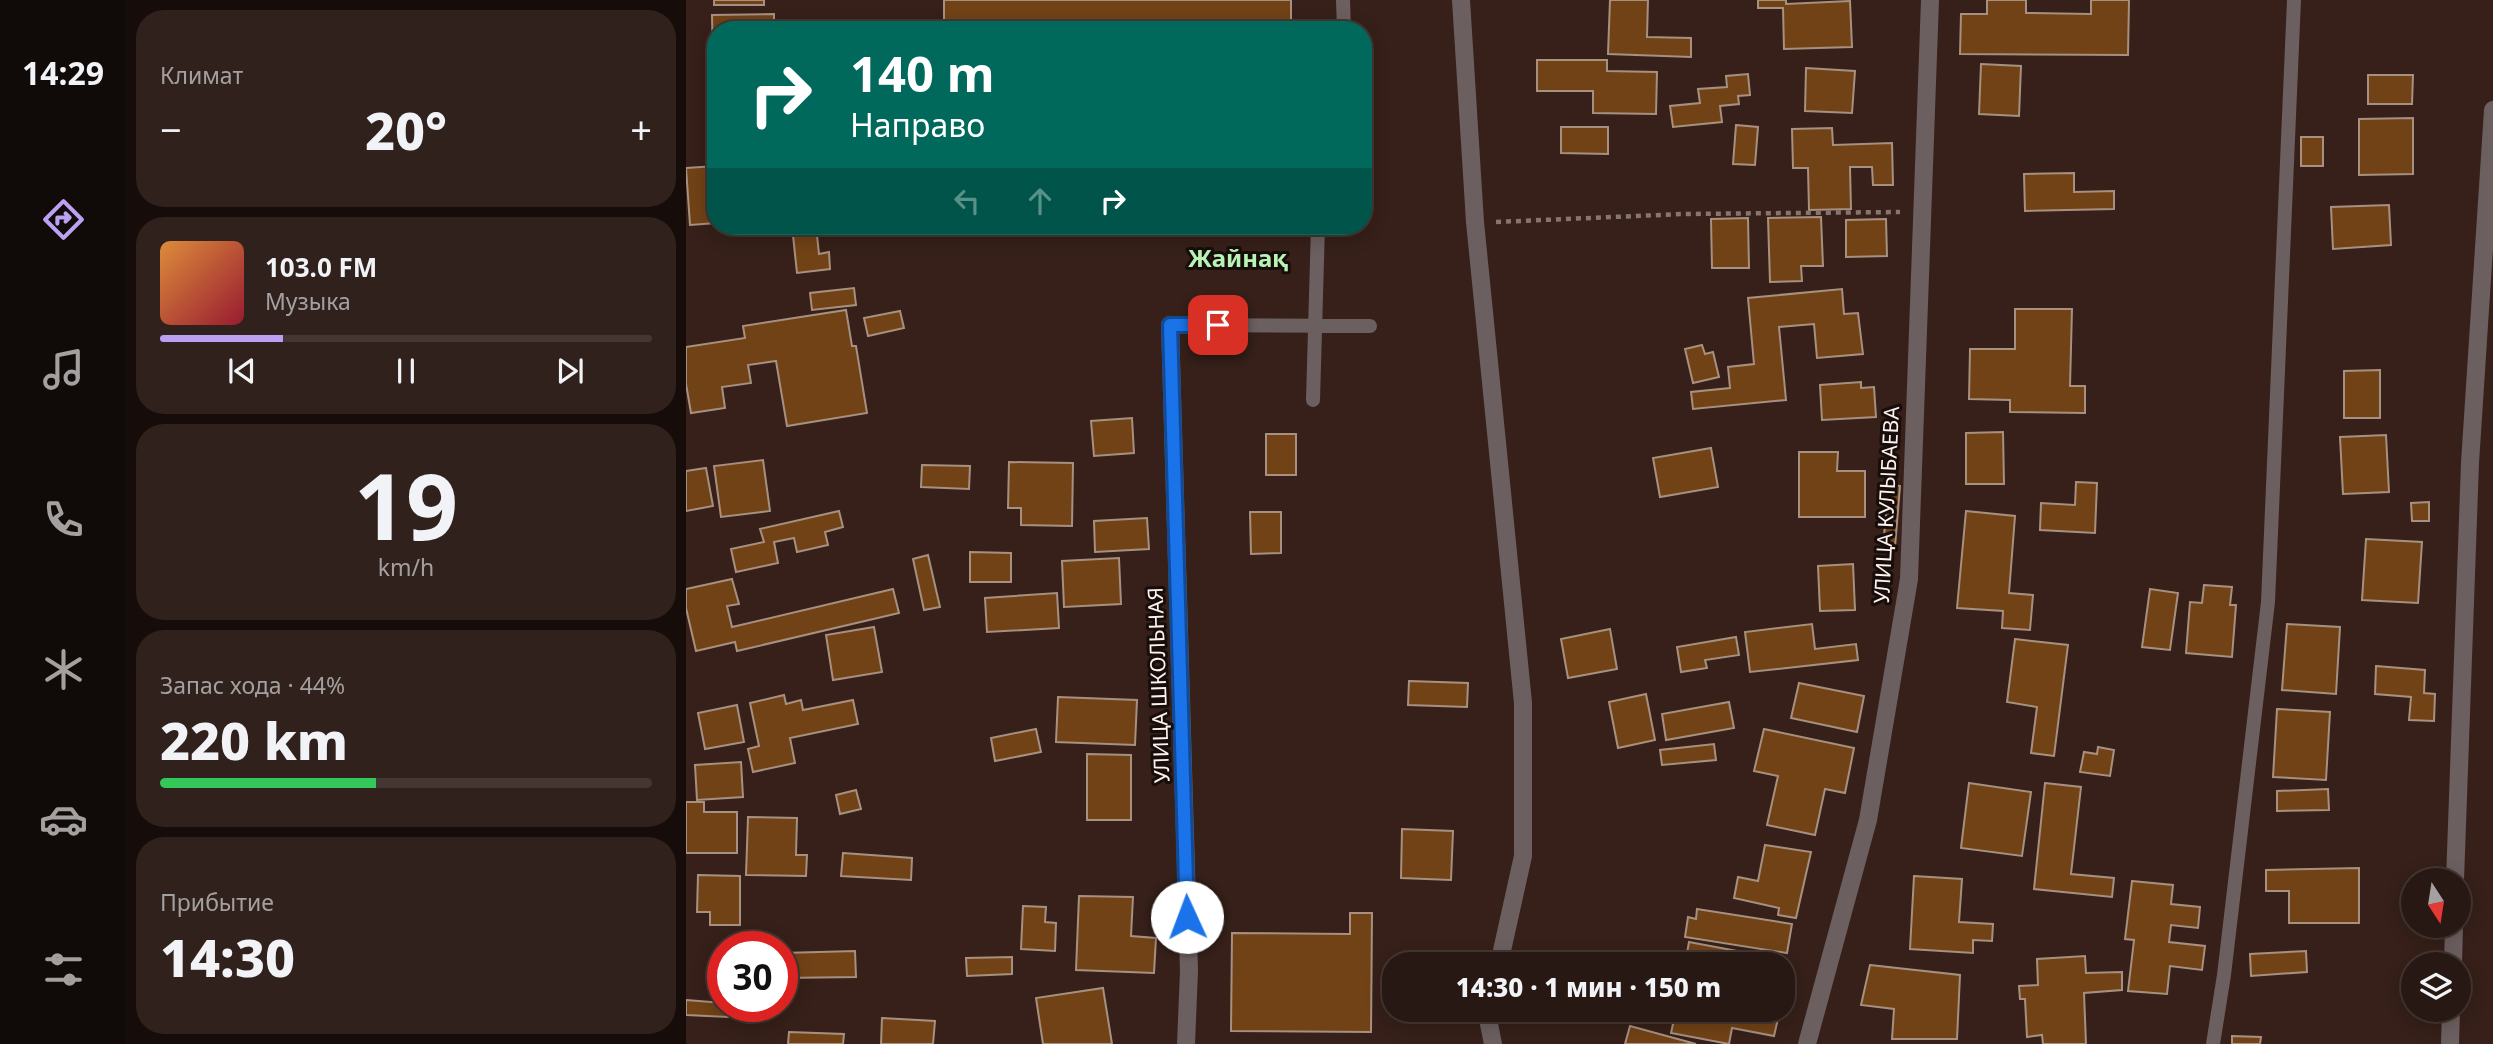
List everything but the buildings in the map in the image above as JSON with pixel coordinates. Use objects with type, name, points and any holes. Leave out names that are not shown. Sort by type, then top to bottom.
[{"type":"street","points":[[1461,0],[1475,222],[1523,703],[1523,856],[1502,952]]},
{"type":"street","name":"УЛИЦА КУЛЫБАЕВА","points":[[1807,1044],[1868,820],[1909,579],[1930,0]]},
{"type":"street","points":[[2455,868],[2470,463],[2493,110]]},
{"type":"street","name":"УЛИЦА ШКОЛЬНАЯ","points":[[1170,325],[1189,971],[1186,1044]]},
{"type":"street","points":[[1489,1022],[1493,1044]]},
{"type":"street","points":[[2450,1044],[2451,1022]]},
{"type":"lane","points":[[1343,0],[1344,21]]},
{"type":"lane","points":[[2213,1044],[2226,963],[2268,602],[2294,0]]},
{"type":"lane","points":[[1313,400],[1318,235]]},
{"type":"lane","points":[[1170,325],[1370,326]]},
{"type":"path","points":[[1475,222],[1684,214],[1922,211]]},
{"type":"district","name":"Жайнақ","points":[[1238,257]]},
{"type":"route","points":[[1187,917],[1170,325],[1218,325]]}]
